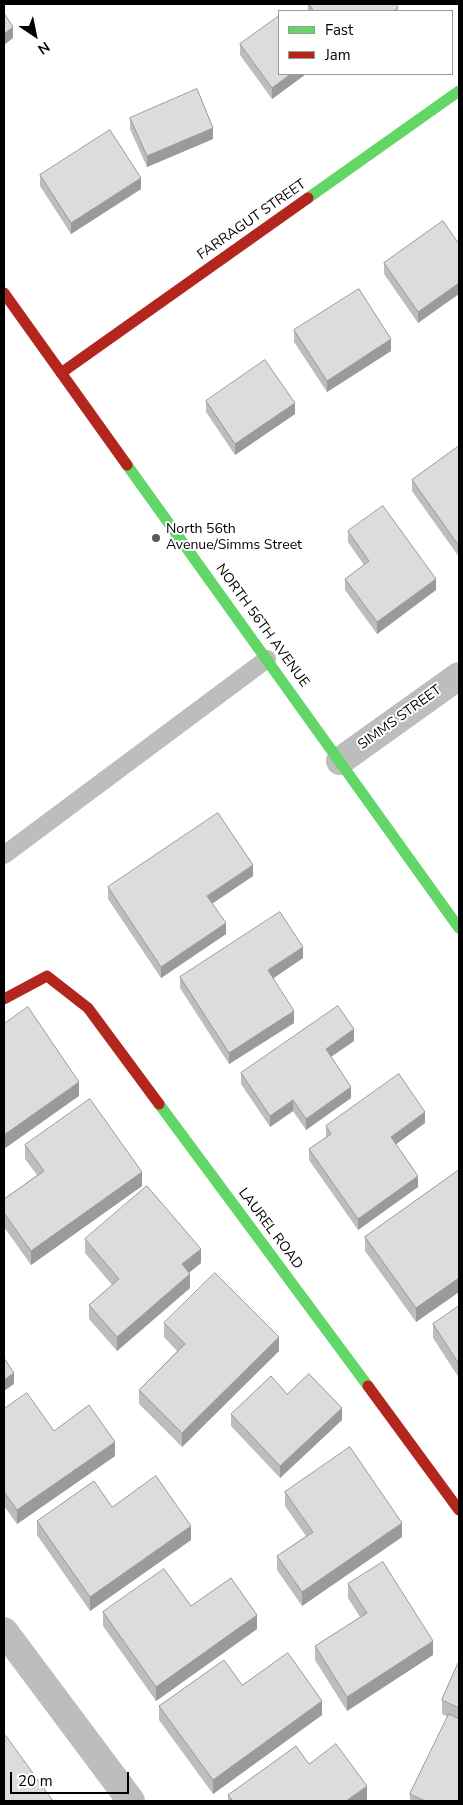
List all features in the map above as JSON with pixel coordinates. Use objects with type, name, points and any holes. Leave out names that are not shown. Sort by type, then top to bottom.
[{"type":"street","name":"FARRAGUT STREET","points":[[61,373],[459,91]]},
{"type":"street","name":"NORTH 56TH AVENUE","points":[[4,293],[459,928]]},
{"type":"street","name":"SIMMS STREET","points":[[340,761],[459,676]]},
{"type":"street","name":"LAUREL ROAD","points":[[4,999],[47,976],[88,1008],[459,1510]]},
{"type":"street","points":[[4,1630],[131,1801]]},
{"type":"lane","points":[[4,855],[267,659]]},
{"type":"building","points":[[309,4],[396,4],[398,8],[395,10],[313,10]]},
{"type":"building","points":[[4,13],[13,27],[4,34]]},
{"type":"building","points":[[278,17],[278,75],[290,75],[272,88],[240,44]]},
{"type":"building","points":[[197,89],[213,128],[147,156],[130,118]]},
{"type":"building","points":[[110,130],[141,178],[71,223],[40,175]]},
{"type":"building","points":[[443,221],[459,244],[459,283],[418,312],[384,263]]},
{"type":"building","points":[[359,289],[391,339],[327,381],[294,330]]},
{"type":"building","points":[[265,360],[295,403],[235,444],[206,401]]},
{"type":"building","points":[[459,446],[459,546],[412,480]]},
{"type":"building","points":[[383,506],[436,579],[377,622],[345,579],[369,561],[348,531]]},
{"type":"building","points":[[218,813],[253,865],[207,896],[226,923],[161,967],[108,887]]},
{"type":"building","points":[[280,912],[303,947],[268,970],[294,1011],[229,1053],[180,977]]},
{"type":"building","points":[[338,1006],[354,1029],[326,1049],[351,1087],[306,1119],[293,1100],[270,1116],[241,1073]]},
{"type":"building","points":[[28,1007],[79,1082],[4,1135],[4,1024]]},
{"type":"building","points":[[399,1074],[425,1112],[391,1137],[418,1176],[358,1219],[309,1149],[331,1134],[326,1126]]},
{"type":"building","points":[[90,1099],[142,1172],[31,1251],[4,1213],[4,1199],[44,1171],[25,1145]]},
{"type":"building","points":[[459,1170],[459,1278],[416,1308],[365,1237]]},
{"type":"building","points":[[147,1186],[201,1249],[182,1264],[190,1274],[117,1337],[89,1305],[119,1279],[85,1239]]},
{"type":"building","points":[[215,1273],[279,1337],[182,1433],[139,1390],[185,1344],[164,1323]]},
{"type":"building","points":[[459,1306],[459,1364],[433,1324]]},
{"type":"building","points":[[4,1358],[14,1373],[4,1380]]},
{"type":"building","points":[[309,1374],[342,1408],[280,1466],[231,1414],[271,1376],[287,1394]]},
{"type":"building","points":[[27,1393],[54,1431],[89,1405],[115,1442],[17,1510],[4,1492],[4,1409]]},
{"type":"building","points":[[350,1447],[402,1523],[302,1592],[277,1556],[313,1532],[285,1492]]},
{"type":"building","points":[[156,1476],[191,1526],[90,1597],[37,1521],[94,1481],[112,1507]]},
{"type":"building","points":[[383,1562],[433,1641],[347,1697],[315,1646],[367,1613],[348,1584]]},
{"type":"building","points":[[164,1569],[191,1606],[231,1578],[257,1615],[156,1687],[103,1612]]},
{"type":"building","points":[[288,1653],[322,1701],[213,1780],[159,1706],[224,1660],[242,1685]]},
{"type":"building","points":[[459,1661],[459,1708],[442,1700]]},
{"type":"building","points":[[449,1714],[459,1719],[459,1801],[425,1801],[410,1794]]},
{"type":"building","points":[[6,1736],[53,1801],[4,1801],[4,1737]]},
{"type":"building","points":[[336,1744],[367,1786],[346,1801],[233,1801],[228,1795],[296,1746],[309,1764]]},
{"type":"traffic: fast","points":[[308,198],[459,91]]},
{"type":"traffic: fast","points":[[127,465],[459,928]]},
{"type":"traffic: fast","points":[[159,1104],[368,1386]]},
{"type":"traffic: jam","points":[[61,373],[308,198]]},
{"type":"traffic: jam","points":[[4,293],[127,465]]},
{"type":"traffic: jam","points":[[4,999],[47,976],[88,1008],[159,1104]]},
{"type":"traffic: jam","points":[[368,1386],[459,1510]]},
{"type":"place","name":"North 56th Avenue/Simms Street","points":[[156,538]]}]
